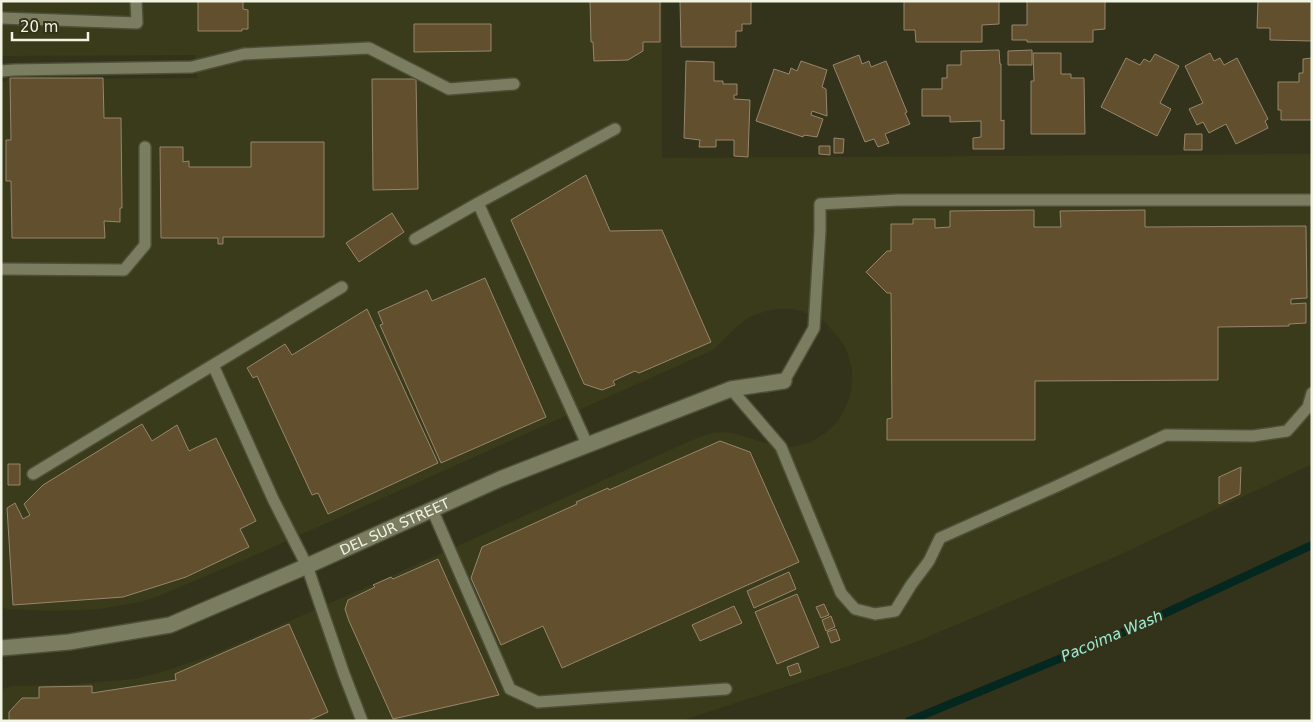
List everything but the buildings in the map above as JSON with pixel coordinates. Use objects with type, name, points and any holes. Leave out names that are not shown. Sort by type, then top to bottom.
[{"type":"street","name":"DEL SUR STREET","points":[[1,648],[70,642],[170,625],[500,479],[587,444],[730,389],[784,381]]},
{"type":"lane","points":[[1,18],[137,23],[136,1]]},
{"type":"lane","points":[[1,71],[192,67],[244,54],[369,48],[449,89],[514,84]]},
{"type":"lane","points":[[415,239],[615,129]]},
{"type":"lane","points":[[1,269],[124,270],[145,245],[145,147]]},
{"type":"lane","points":[[784,381],[814,328],[820,204],[898,200],[1312,200]]},
{"type":"lane","points":[[478,203],[587,444]]},
{"type":"lane","points":[[33,474],[342,287]]},
{"type":"lane","points":[[213,365],[273,499],[307,566],[362,721]]},
{"type":"lane","points":[[730,389],[781,447],[841,593],[855,609],[876,614],[895,610],[929,561],[940,538],[1166,435],[1253,436],[1287,431],[1308,407],[1312,393]]},
{"type":"lane","points":[[432,509],[510,689],[538,702],[726,689]]},
{"type":"shaded area","points":[[1,1],[662,1],[662,158],[1312,154],[1312,464],[1115,557],[916,642],[681,721],[1,721],[1,690],[5,688],[12,686],[76,684],[135,679],[198,660],[371,585],[699,437],[723,432],[778,446],[791,447],[809,443],[827,432],[838,421],[851,392],[852,369],[846,349],[824,321],[801,311],[791,309],[766,311],[750,317],[740,324],[713,350],[260,553],[159,596],[140,602],[100,609],[47,611],[7,609],[2,607],[1,83],[10,79],[197,78],[195,55],[1,56]]},
{"type":"waterway","name":"Pacoima Wash","points":[[909,721],[1129,630],[1312,545]]}]
